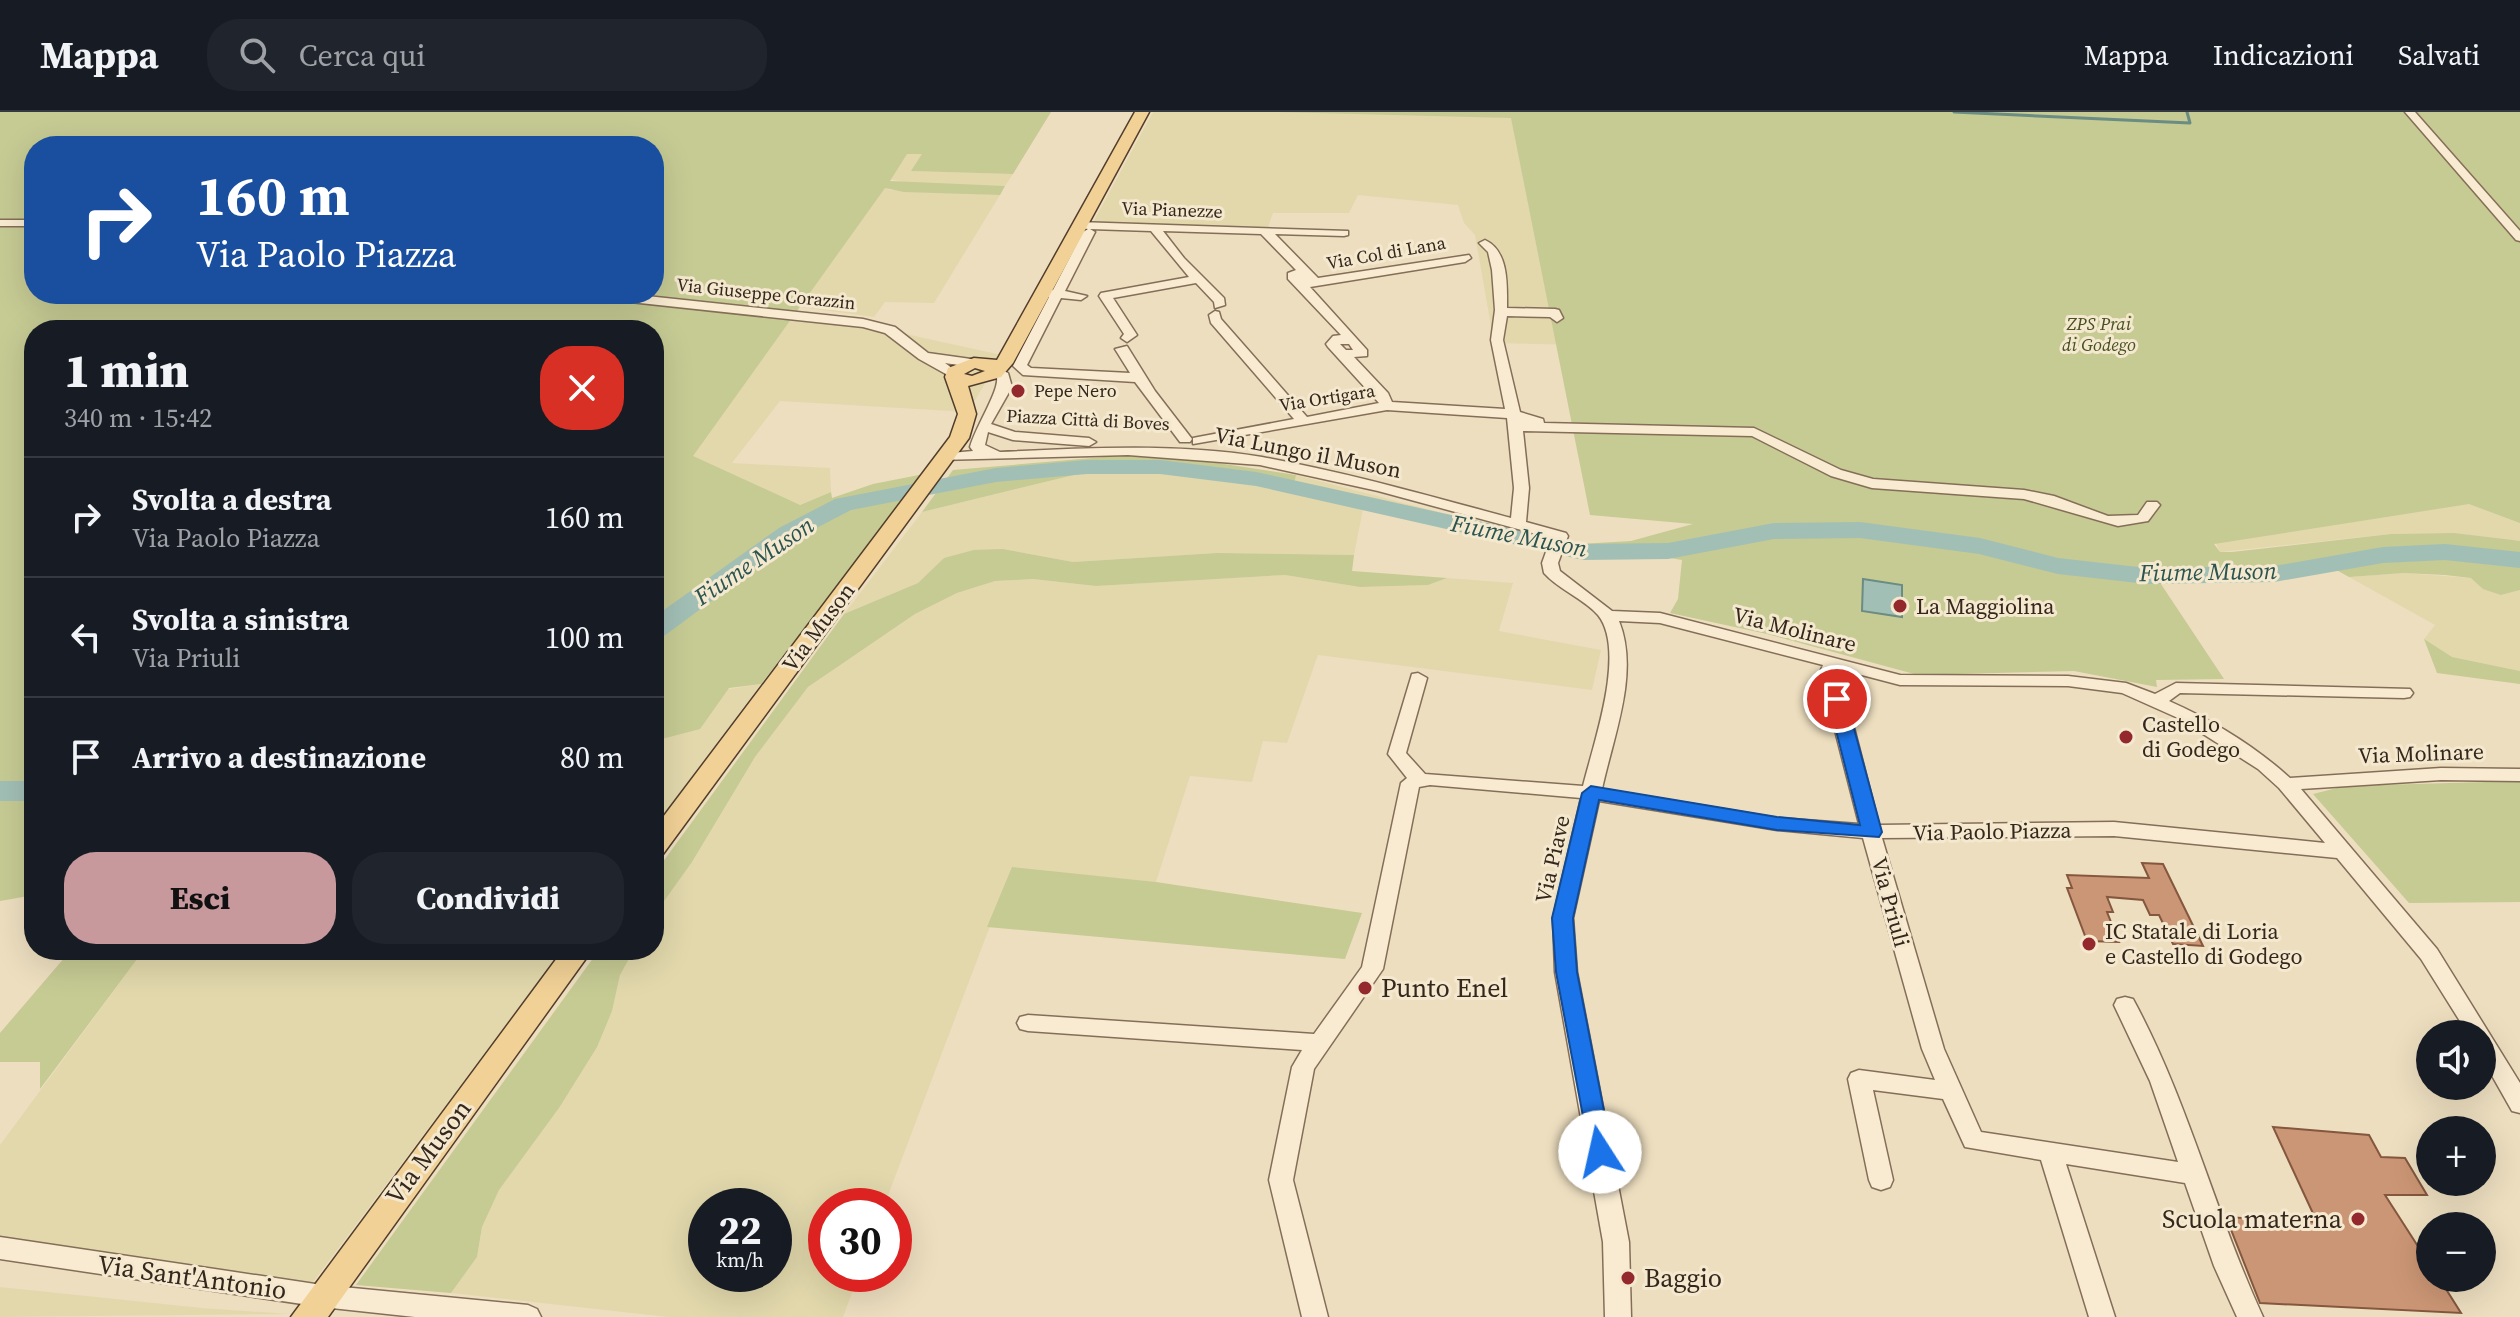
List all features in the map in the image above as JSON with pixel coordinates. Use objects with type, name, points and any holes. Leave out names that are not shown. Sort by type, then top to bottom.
[{"type":"main road","name":"Via Muson","points":[[955,377],[957,368],[982,371],[1004,363],[1015,341],[1050,294],[1142,112]]},
{"type":"main road","name":"Via Muson","points":[[664,835],[938,464],[965,424],[966,400],[982,371]]},
{"type":"main road","points":[[955,377],[966,400]]},
{"type":"main road","name":"Via Muson","points":[[315,1306],[571,960]]},
{"type":"street","points":[[2410,112],[2520,238]]},
{"type":"street","points":[[0,223],[24,223]]},
{"type":"street","points":[[1155,228],[1180,261],[1220,301],[1215,320],[1302,420]]},
{"type":"street","name":"Via Pianezze","points":[[1084,229],[1344,233]]},
{"type":"street","points":[[1265,231],[1304,279]]},
{"type":"street","points":[[1485,243],[1494,251],[1502,331],[1497,340],[1508,376],[1522,506],[1518,523]]},
{"type":"street","name":"Via Col di Lana","points":[[1387,406],[1383,396],[1350,357],[1333,344],[1346,337],[1304,279],[1465,258]]},
{"type":"street","points":[[1139,378],[1023,370],[1020,366],[1050,294],[1104,298],[1200,279]]},
{"type":"street","points":[[1104,298],[1131,335],[1124,343],[1139,378],[1187,441]]},
{"type":"street","name":"Via Giuseppe Corazzin","points":[[664,302],[863,323],[890,330],[955,377]]},
{"type":"street","points":[[1501,312],[1555,313],[1557,318]]},
{"type":"street","points":[[1346,337],[1362,350],[1350,357]]},
{"type":"street","name":"Via Giuseppe Corazzin","points":[[924,356],[982,371]]},
{"type":"street","name":"Piazza Città di Boves","points":[[982,371],[999,395],[983,426],[1000,434],[1135,445],[1187,441]]},
{"type":"street","name":"Via Ortigara","points":[[1187,441],[1387,406],[1513,421]]},
{"type":"street","points":[[1513,421],[1555,427],[1754,432],[1790,446],[1829,470],[1849,478],[1880,485],[2046,498],[2115,522],[2143,518],[2152,505]]},
{"type":"street","points":[[983,426],[976,444],[990,454]]},
{"type":"street","name":"Via Lungo il Muson","points":[[938,464],[990,454],[1140,451],[1247,459],[1344,478],[1548,530],[1560,536],[1550,563],[1552,573],[1611,616]]},
{"type":"street","name":"Via Molinare","points":[[1611,616],[1660,618],[1915,682],[2098,683],[2126,688],[2158,700],[2265,765],[2286,784],[2441,774],[2520,775]]},
{"type":"street","name":"Via Piave","points":[[1611,616],[1619,639],[1618,676],[1563,918],[1566,972],[1616,1242],[1618,1317]]},
{"type":"street","name":"Via Priuli","points":[[1833,663],[1829,672],[1933,1049],[1973,1140],[2194,1174]]},
{"type":"street","points":[[1315,1317],[1281,1180],[1303,1067],[1372,969],[1410,783],[1419,779],[1397,754],[1418,678]]},
{"type":"street","points":[[2158,700],[2176,688],[2404,693]]},
{"type":"street","name":"Via Paolo Piazza","points":[[1419,779],[1591,793],[1777,824],[1872,832],[2114,829],[2346,852]]},
{"type":"street","points":[[2286,784],[2429,954],[2471,1020]]},
{"type":"street","points":[[2125,1005],[2161,1081],[2250,1317]]},
{"type":"street","points":[[1028,1023],[1320,1043]]},
{"type":"street","points":[[2496,1062],[2520,1104]]},
{"type":"street","points":[[1881,1180],[1859,1079],[1952,1091]]},
{"type":"street","points":[[2050,1151],[2102,1317]]},
{"type":"street","name":"Via Sant'Antonio","points":[[0,1248],[315,1306],[528,1317]]},
{"type":"green space","points":[[0,112],[1051,112],[1013,174],[911,171],[922,154],[907,154],[890,181],[1005,186],[1000,195],[904,192],[885,188],[693,456],[800,505],[831,492],[832,498],[873,484],[924,474],[761,684],[729,688],[700,729],[664,738],[664,320],[24,320],[24,897],[0,901]]},
{"type":"green space","points":[[709,112],[890,190],[1000,195],[934,303],[885,302],[874,317],[741,299],[664,164],[664,136],[456,136]]},
{"type":"green space","name":"ZPS Prai di Godego","points":[[1153,112],[2403,112],[2520,436],[2520,541],[2454,533],[2391,534],[2220,552],[2209,528],[1828,350],[1494,343],[1475,235],[1464,223],[1458,205],[1358,195],[1349,213],[1273,213],[1267,230],[1090,228]]},
{"type":"green space","name":"ZPS Prai di Godego","points":[[1278,112],[2520,112],[2520,523],[2469,504],[2214,544],[2220,552],[2232,552],[2391,534],[2454,533],[2520,541],[2520,590],[2501,595],[2483,589],[2471,578],[2445,575],[2404,573],[2349,577],[2324,563],[2246,571],[2153,572],[2224,679],[2156,680],[2157,687],[2074,671],[1918,675],[1767,634],[1670,613],[1678,599],[1682,560],[1641,553],[1592,557],[1571,555],[1579,544],[1631,541],[1693,524],[1590,515],[1511,118]]},
{"type":"green space","points":[[715,149],[923,154],[912,171],[1013,174],[1005,186],[917,184]]},
{"type":"green space","points":[[0,225],[24,274],[24,302],[0,301]]},
{"type":"green space","points":[[68,304],[335,304],[846,321],[1002,355],[968,412],[780,401],[732,463],[830,468],[831,492],[752,524],[672,568],[664,462],[664,320],[428,320]]},
{"type":"green space","points":[[1116,456],[1178,457],[1296,475],[1293,488],[1240,473],[1082,473],[922,512],[953,470]]},
{"type":"green space","points":[[1082,473],[1240,473],[1293,488],[1296,475],[1554,542],[1548,551],[1364,504],[1354,555],[1217,553],[1073,562],[1003,549],[944,558],[918,583],[844,614],[922,512]]},
{"type":"green space","points":[[1003,549],[1073,562],[1217,553],[1354,555],[1352,571],[1447,578],[1428,585],[1360,587],[1285,575],[1096,586],[1033,579],[995,581],[957,593],[915,614],[808,687],[755,757],[692,862],[664,901],[664,860],[844,614],[918,583],[944,558],[974,550]]},
{"type":"green space","points":[[2404,573],[2471,578],[2501,595],[2520,590],[2520,671],[2452,657],[2439,650],[2424,639],[2435,625],[2349,577]]},
{"type":"green space","points":[[1285,575],[1360,587],[1428,585],[1447,578],[1513,583],[1499,631],[1601,650],[1592,690],[1318,655],[1287,743],[1263,741],[1252,782],[1190,776],[1156,882],[1012,868],[891,1188],[808,1188],[808,1292],[852,1292],[843,1317],[668,1317],[451,1293],[477,1257],[482,1227],[499,1190],[559,1108],[612,1011],[620,975],[628,960],[664,960],[664,899],[692,862],[755,757],[808,687],[915,614],[957,593],[995,581],[1034,579],[1096,586]]},
{"type":"green space","points":[[2424,639],[2452,657],[2520,671],[2520,684],[2437,673]]},
{"type":"green space","points":[[761,684],[664,814],[664,699]]},
{"type":"green space","points":[[2520,781],[2520,902],[2409,903],[2313,794],[2345,786]]},
{"type":"green space","points":[[1012,867],[1156,882],[1362,913],[1345,959],[987,927]]},
{"type":"green space","points":[[62,960],[137,960],[40,1089],[40,1062],[0,1062],[0,1033]]},
{"type":"green space","points":[[137,960],[554,960],[313,1282],[0,1253],[0,1145]]},
{"type":"green space","points":[[592,960],[628,960],[620,975],[612,1011],[597,1047],[559,1108],[499,1190],[482,1227],[477,1257],[451,1293],[356,1285]]},
{"type":"green space","points":[[0,1287],[202,1308],[289,1314],[0,1317]]},
{"type":"water","points":[[1863,579],[1902,585],[1902,617],[1862,611]]},
{"type":"building","points":[[2142,863],[2163,864],[2203,946],[2173,944],[2159,915],[2150,915],[2143,900],[2107,897],[2113,912],[2107,912],[2119,942],[2087,941],[2067,888],[2072,888],[2067,875],[2149,878]]},
{"type":"building","name":"Scuola materna","points":[[2273,1127],[2369,1135],[2381,1157],[2405,1158],[2416,1176],[2416,1195],[2385,1195],[2416,1243],[2416,1292],[2448,1292],[2461,1313],[2260,1303],[2226,1217],[2317,1222]]},
{"type":"waterway","points":[[1954,112],[2190,123],[2187,112]]},
{"type":"waterway","name":"Fiume Muson","points":[[664,623],[788,533],[844,504],[996,475],[1087,467],[1160,467],[1256,479],[1583,552],[1668,551],[1774,531],[1860,530],[1980,546],[2058,566],[2147,576],[2274,574],[2383,555],[2445,552],[2520,560]]},
{"type":"waterway","name":"Fiume Muson","points":[[0,791],[24,791]]},
{"type":"place","name":"Pepe Nero","points":[[1018,391]]},
{"type":"place","name":"La Maggiolina","points":[[1900,606]]},
{"type":"place","name":"Castello di Godego","points":[[2126,737]]},
{"type":"place","name":"IC Statale di Loria e Castello di Godego","points":[[2089,944]]},
{"type":"place","name":"Punto Enel","points":[[1365,988]]},
{"type":"place","name":"Scuola materna","points":[[2358,1219]]},
{"type":"place","name":"Baggio","points":[[1628,1278]]},
{"type":"route","points":[[1600,1152],[1566,972],[1563,918],[1591,793],[1777,824],[1872,832],[1837,699]]}]
